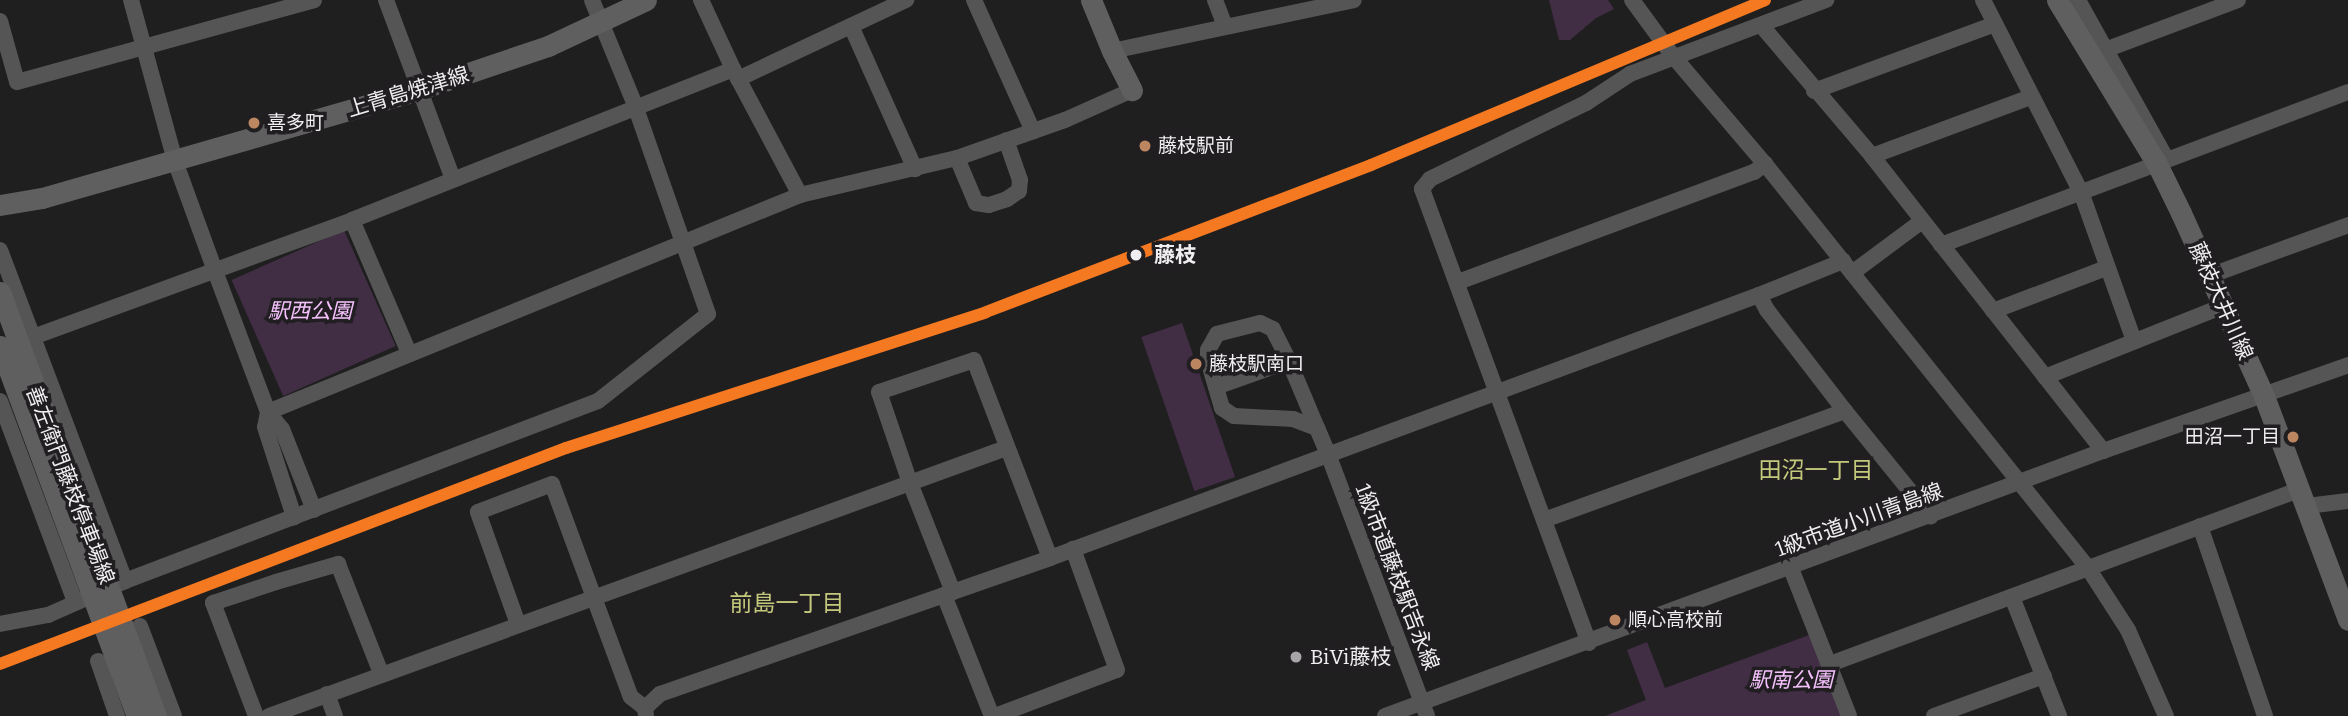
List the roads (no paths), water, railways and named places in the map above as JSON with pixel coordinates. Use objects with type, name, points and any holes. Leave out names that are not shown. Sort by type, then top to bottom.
[{"type":"main road","name":"上青島焼津線","points":[[0,205],[41,198],[418,90],[548,46],[646,0]]},
{"type":"main road","points":[[1091,0],[1132,90]]},
{"type":"main road","name":"藤枝大井川線","points":[[2057,0],[2161,160],[2209,276],[2264,396],[2348,621]]},
{"type":"main road","name":"善左衛門藤枝停車場線","points":[[0,292],[19,401],[156,716]]},
{"type":"main road","name":"善左衛門藤枝停車場線","points":[[0,346],[137,716]]},
{"type":"street","points":[[131,0],[175,161],[268,412],[282,429],[314,510]]},
{"type":"street","points":[[1,31],[18,82],[314,0]]},
{"type":"street","points":[[386,0],[453,179]]},
{"type":"street","points":[[0,624],[48,615],[125,581],[598,401],[708,314],[635,105],[592,0]]},
{"type":"street","points":[[701,0],[735,74],[800,195]]},
{"type":"street","points":[[33,337],[352,220],[635,105],[735,74],[906,0]]},
{"type":"street","points":[[974,0],[1033,131]]},
{"type":"street","points":[[1214,0],[1225,26]]},
{"type":"street","points":[[1112,51],[1354,0]]},
{"type":"street","points":[[1632,0],[1673,56],[1765,164],[2088,568],[2127,630],[2166,716]]},
{"type":"street","points":[[1589,643],[1422,189],[1430,179],[1586,103],[1630,74],[1826,0]]},
{"type":"street","points":[[1983,0],[2081,192],[2134,341]]},
{"type":"street","points":[[2078,0],[2161,160]]},
{"type":"street","points":[[2105,50],[2238,0]]},
{"type":"street","points":[[1761,24],[1872,156],[2103,451]]},
{"type":"street","points":[[1814,90],[1995,24]]},
{"type":"street","points":[[851,26],[915,169]]},
{"type":"street","points":[[268,412],[800,195],[957,158],[1065,120],[1132,90]]},
{"type":"street","points":[[1941,245],[2161,160],[2348,92]]},
{"type":"street","points":[[1872,156],[2031,97]]},
{"type":"street","points":[[957,158],[976,203],[989,205],[1007,199],[1019,191],[1020,180],[1006,140]]},
{"type":"street","points":[[1458,282],[1755,172],[1765,164]]},
{"type":"street","points":[[352,220],[409,353]]},
{"type":"street","points":[[518,625],[478,512],[552,484],[596,596],[631,697],[645,712],[660,694],[1073,550],[1759,295],[1848,267],[1922,221]]},
{"type":"street","points":[[2209,276],[2348,225]]},
{"type":"street","points":[[0,250],[125,581]]},
{"type":"street","points":[[1993,312],[2106,268]]},
{"type":"street","points":[[1759,295],[1767,310],[1845,411],[1931,517]]},
{"type":"street","points":[[2045,377],[2223,306]]},
{"type":"street","name":"1級市道藤枝駅吉永線","points":[[1328,454],[1317,428],[1293,419],[1234,416],[1222,408],[1208,350],[1217,334],[1231,328],[1260,323],[1273,330],[1289,361],[1328,454],[1425,709]]},
{"type":"street","points":[[1050,558],[974,360],[879,392],[993,716],[1117,670],[1073,550]]},
{"type":"street","points":[[1216,387],[1289,361]]},
{"type":"street","name":"1級市道小川青島線","points":[[1385,716],[1425,709],[1790,566],[1931,517],[2103,451],[2348,365]]},
{"type":"street","points":[[19,401],[75,602]]},
{"type":"street","points":[[1544,520],[1845,411]]},
{"type":"street","points":[[268,412],[265,427],[295,517]]},
{"type":"street","points":[[269,716],[381,673],[1006,448]]},
{"type":"street","points":[[1829,664],[2200,526],[2304,498],[2348,501]]},
{"type":"street","points":[[2200,526],[2265,716]]},
{"type":"street","points":[[256,716],[213,603],[250,590],[338,564],[381,673]]},
{"type":"street","points":[[1790,566],[1849,716]]},
{"type":"street","points":[[2012,597],[2059,716]]},
{"type":"street","points":[[140,626],[174,716]]},
{"type":"street","points":[[98,661],[117,716]]},
{"type":"street","points":[[1934,716],[2044,676]]},
{"type":"street","points":[[327,694],[335,716]]},
{"type":"place","name":"喜多町","points":[[254,123]]},
{"type":"place","name":"藤枝駅前","points":[[1145,146]]},
{"type":"place","name":"藤枝","points":[[1136,255]]},
{"type":"place","name":"藤枝駅南口","points":[[1196,364]]},
{"type":"place","name":"田沼一丁目","points":[[2293,437]]},
{"type":"place","name":"順心高校前","points":[[1615,620]]},
{"type":"place","name":"BiVi藤枝","points":[[1296,657]]},
{"type":"district","name":"田沼一丁目","points":[[1816,470]]},
{"type":"district","name":"前島一丁目","points":[[787,603]]},
{"type":"park label","name":"駅西公園","points":[[310,311]]},
{"type":"park label","name":"駅南公園","points":[[1791,680]]}]
